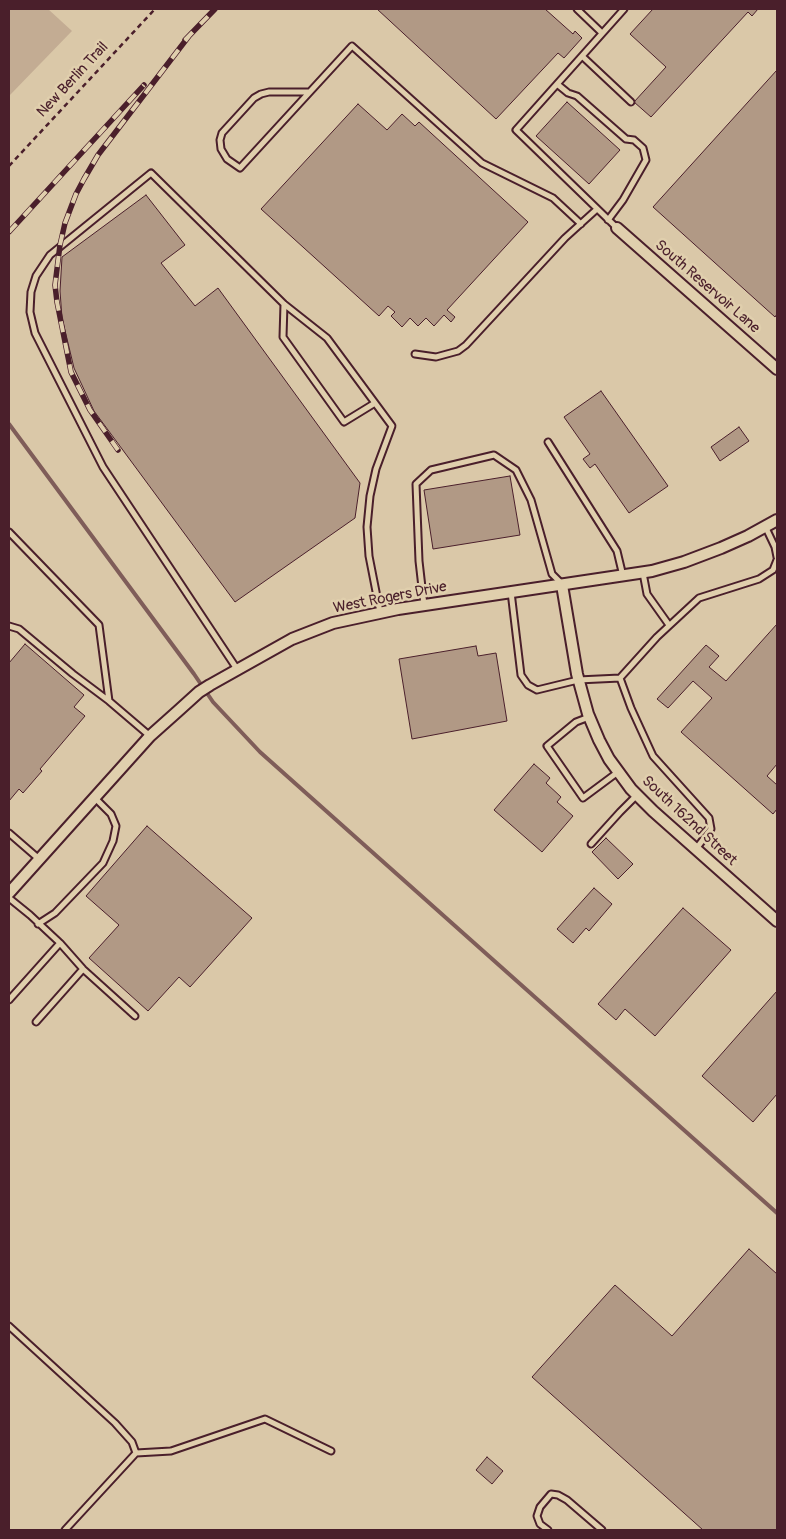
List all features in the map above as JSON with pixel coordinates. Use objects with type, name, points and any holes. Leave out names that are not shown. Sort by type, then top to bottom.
[{"type":"street","name":"South Reservoir Lane","points":[[617,228],[777,369]]},
{"type":"street","name":"West Rogers Drive","points":[[9,893],[150,736],[199,692],[275,647],[313,630],[354,617],[642,573],[684,562],[712,552],[777,520]]},
{"type":"street","name":"South 162nd Street","points":[[562,585],[578,680],[589,717],[599,740],[618,772],[637,795],[776,918]]},
{"type":"lane","points":[[576,9],[602,33]]},
{"type":"lane","points":[[617,228],[516,130],[624,9]]},
{"type":"lane","points":[[309,92],[269,92],[254,98],[222,133],[220,149],[227,159],[240,168],[352,46],[482,163],[553,198],[581,224]]},
{"type":"lane","points":[[582,56],[631,102]]},
{"type":"lane","points":[[557,84],[568,94],[577,96],[626,139],[634,140],[643,148],[646,160],[623,200],[608,220]]},
{"type":"lane","points":[[237,669],[103,467],[35,333],[30,312],[31,292],[36,276],[50,255],[151,173],[284,304],[328,338],[392,426],[376,469],[370,496],[367,527],[369,556],[380,612]]},
{"type":"lane","points":[[415,354],[436,357],[458,351],[466,345],[565,238],[597,209]]},
{"type":"lane","points":[[284,304],[284,337],[344,422],[375,403]]},
{"type":"lane","points":[[548,442],[617,551],[623,576]]},
{"type":"lane","points":[[424,605],[419,561],[416,484],[431,470],[494,455],[516,470],[531,500],[552,574],[562,585]]},
{"type":"lane","points":[[511,592],[521,675],[528,685],[537,690],[578,680],[620,678],[669,625],[699,598],[759,579],[773,570],[777,559],[775,547],[765,526]]},
{"type":"lane","points":[[9,532],[99,625],[110,701]]},
{"type":"lane","points":[[642,573],[647,594],[669,625]]},
{"type":"lane","points":[[9,626],[19,629],[73,674],[110,701],[150,736]]},
{"type":"lane","points":[[620,678],[631,708],[653,756],[709,818],[711,829],[696,849]]},
{"type":"lane","points":[[589,717],[576,722],[547,746],[583,798],[618,772]]},
{"type":"lane","points":[[591,844],[637,795]]},
{"type":"lane","points":[[38,924],[55,913],[102,863],[113,841],[116,826],[111,814],[94,798]]},
{"type":"lane","points":[[9,832],[40,859]]},
{"type":"lane","points":[[9,898],[30,915],[60,943],[83,969],[136,1016]]},
{"type":"lane","points":[[9,1000],[60,943]]},
{"type":"lane","points":[[36,1022],[83,969]]},
{"type":"lane","points":[[9,1326],[115,1423],[132,1442],[136,1453]]},
{"type":"lane","points":[[65,1530],[136,1453],[171,1451],[265,1419],[330,1451]]},
{"type":"lane","points":[[548,1530],[540,1524],[536,1516],[540,1507],[551,1494],[558,1495],[567,1500],[602,1530]]},
{"type":"path","name":"New Berlin Trail","points":[[9,166],[155,9]]},
{"type":"shaded area","points":[[9,9],[48,9],[72,31],[9,96]]},
{"type":"building","points":[[377,9],[545,9],[573,34],[575,31],[582,38],[564,58],[558,53],[496,119]]},
{"type":"building","points":[[653,9],[758,9],[752,16],[748,12],[651,117],[634,102],[666,67],[630,34]]},
{"type":"building","points":[[777,70],[777,314],[775,317],[653,207]]},
{"type":"building","points":[[567,102],[620,150],[589,184],[536,136]]},
{"type":"building","points":[[358,104],[387,130],[402,114],[415,126],[419,122],[528,222],[447,310],[455,317],[451,322],[444,315],[434,326],[426,318],[418,326],[410,318],[402,327],[391,316],[395,312],[388,306],[379,316],[261,209]]},
{"type":"building","points":[[146,195],[185,245],[161,263],[195,306],[218,288],[360,483],[355,518],[235,602],[94,411],[74,368],[62,318],[60,291],[62,257]]},
{"type":"building","points":[[601,391],[668,486],[629,513],[595,464],[590,468],[583,459],[590,454],[564,417]]},
{"type":"building","points":[[739,427],[749,441],[720,461],[711,447]]},
{"type":"building","points":[[510,476],[520,535],[433,549],[424,490]]},
{"type":"building","points":[[777,624],[777,764],[767,776],[777,785],[777,809],[773,814],[681,732],[712,698],[693,681],[668,708],[657,699],[706,645],[719,656],[709,667],[726,681]]},
{"type":"building","points":[[25,644],[84,695],[74,707],[85,716],[40,769],[42,771],[23,793],[19,789],[9,801],[9,663]]},
{"type":"building","points":[[476,646],[478,656],[496,653],[507,721],[412,739],[399,659]]},
{"type":"building","points":[[534,764],[550,778],[546,783],[561,797],[557,802],[573,816],[542,852],[494,810]]},
{"type":"building","points":[[147,826],[252,918],[190,987],[179,977],[148,1011],[89,958],[119,925],[86,896]]},
{"type":"building","points":[[606,838],[633,864],[618,879],[592,852]]},
{"type":"building","points":[[594,888],[612,904],[589,931],[586,928],[573,943],[557,929]]},
{"type":"building","points":[[683,908],[731,950],[655,1036],[625,1009],[616,1020],[598,1004]]},
{"type":"building","points":[[777,991],[777,1094],[753,1122],[702,1076]]},
{"type":"building","points":[[749,1249],[777,1274],[777,1530],[703,1530],[532,1377],[615,1285],[672,1336]]},
{"type":"building","points":[[487,1457],[503,1471],[492,1484],[476,1470]]},
{"type":"waterway","points":[[9,424],[213,702],[260,752],[777,1213]]},
{"type":"railway","points":[[185,40],[215,9]]},
{"type":"railway","points":[[118,450],[90,410],[71,372],[55,285],[60,245],[65,223],[76,194],[98,155],[189,36]]},
{"type":"railway","points":[[9,232],[144,85]]}]
